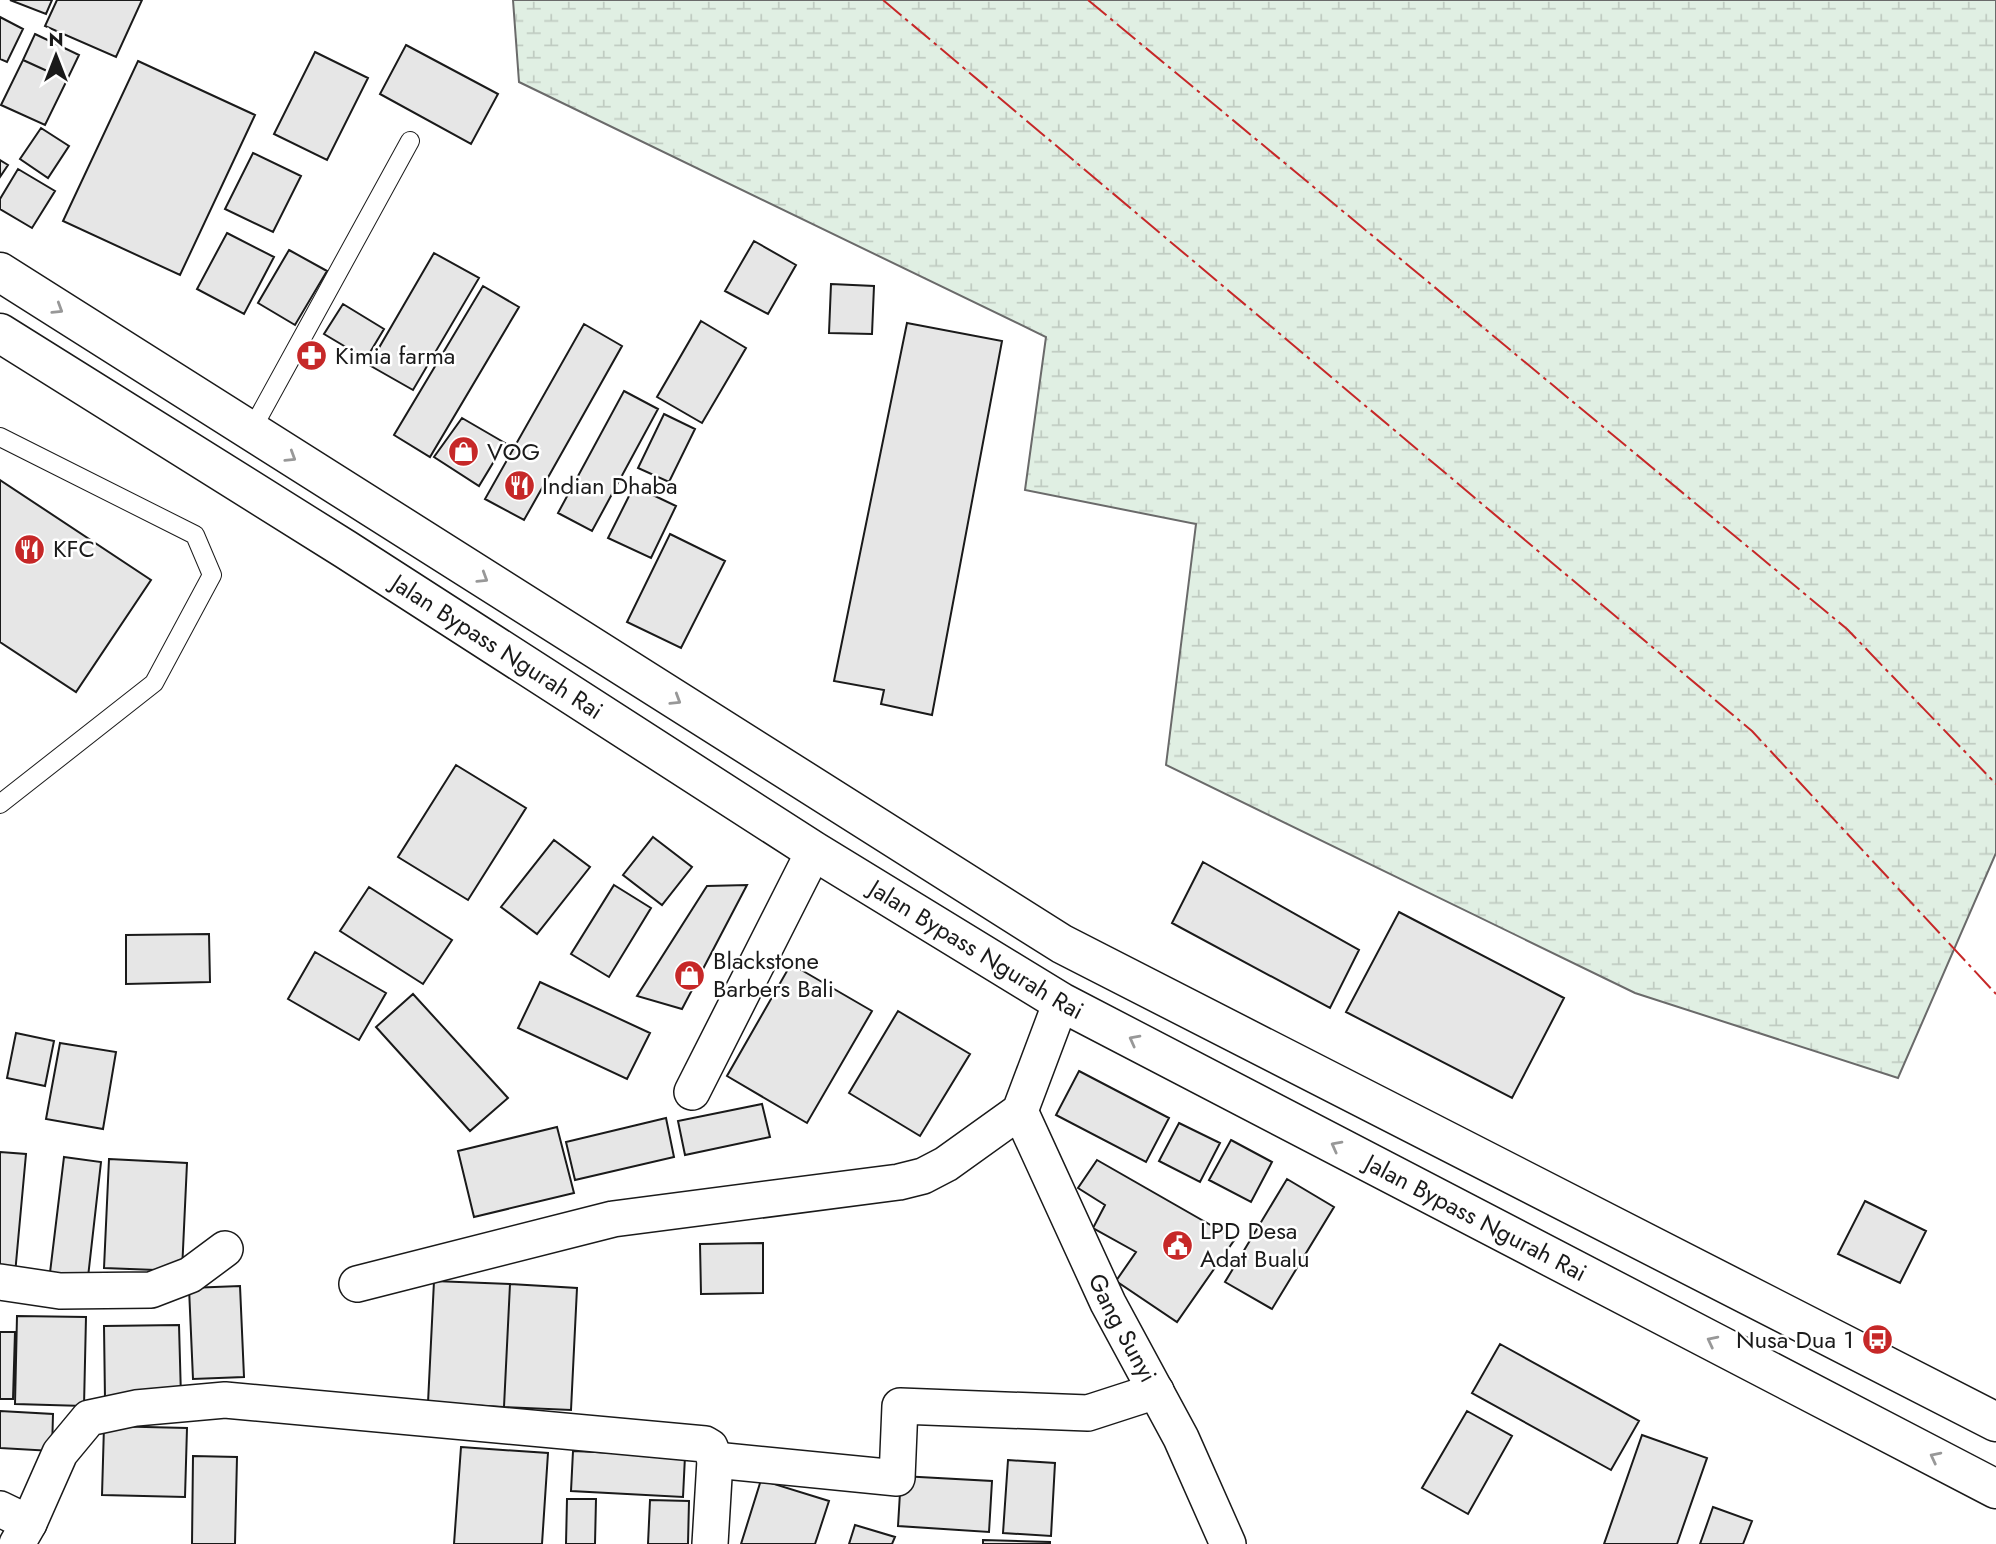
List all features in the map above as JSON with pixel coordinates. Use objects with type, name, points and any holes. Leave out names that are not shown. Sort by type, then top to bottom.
[{"type":"highway","name":"Jalan Bypass Ngurah Rai","points":[[0,272],[1062,944],[1996,1422]]},
{"type":"highway","name":"Jalan Bypass Ngurah Rai","points":[[0,333],[345,549],[814,851],[1061,1002],[1996,1489]]},
{"type":"highway","points":[[1537,1250],[1558,1198]]},
{"type":"street","points":[[692,1092],[814,851]]},
{"type":"street","points":[[357,1284],[613,1219],[899,1182],[923,1176],[946,1164],[1020,1111],[1061,1002]]},
{"type":"street","name":"Gang Sunyi","points":[[1020,1111],[1108,1303],[1181,1438],[1227,1544]]},
{"type":"street","points":[[0,1282],[60,1292],[151,1290],[190,1275],[225,1249]]},
{"type":"street","points":[[715,1460],[897,1478],[900,1406],[1088,1413],[1156,1391]]},
{"type":"street","points":[[15,1525],[60,1452],[89,1418],[136,1408],[225,1400],[705,1444],[710,1447],[715,1460],[710,1544]]},
{"type":"lane","points":[[251,431],[410,141]]},
{"type":"lane","points":[[0,437],[195,535],[212,575],[154,683],[0,804]]},
{"type":"green space","points":[[513,0],[1996,0],[1996,853],[1898,1078],[1635,993],[1166,765],[1196,524],[1025,490],[1046,337],[519,82]]},
{"type":"building","points":[[10,0],[52,0],[46,14]]},
{"type":"building","points":[[57,0],[142,0],[116,57],[45,26]]},
{"type":"building","points":[[0,17],[23,29],[7,62],[0,59]]},
{"type":"building","points":[[35,34],[79,55],[67,80],[23,60]]},
{"type":"building","points":[[406,45],[498,94],[471,144],[380,94]]},
{"type":"building","points":[[315,52],[368,78],[327,160],[274,134]]},
{"type":"building","points":[[23,60],[67,80],[45,125],[1,105]]},
{"type":"building","points":[[138,61],[255,115],[180,275],[63,221]]},
{"type":"building","points":[[41,128],[69,146],[48,178],[20,159]]},
{"type":"building","points":[[253,153],[301,176],[273,232],[225,209]]},
{"type":"building","points":[[0,160],[8,165],[0,177]]},
{"type":"building","points":[[18,169],[55,191],[32,228],[0,209],[0,199]]},
{"type":"building","points":[[227,233],[274,257],[244,314],[197,289]]},
{"type":"building","points":[[754,241],[796,265],[768,314],[725,291]]},
{"type":"building","points":[[289,250],[327,271],[295,325],[258,303]]},
{"type":"building","points":[[434,253],[479,278],[413,390],[369,365]]},
{"type":"building","points":[[831,284],[874,286],[872,334],[829,333]]},
{"type":"building","points":[[483,286],[519,307],[430,457],[394,435]]},
{"type":"building","points":[[343,304],[384,329],[366,359],[324,334]]},
{"type":"building","points":[[701,321],[746,348],[702,423],[657,397]]},
{"type":"building","points":[[907,323],[1002,341],[932,715],[881,704],[884,690],[834,681]]},
{"type":"building","points":[[584,324],[622,346],[524,520],[485,499]]},
{"type":"building","points":[[624,391],[658,409],[592,531],[558,513]]},
{"type":"building","points":[[664,414],[695,429],[669,482],[638,468]]},
{"type":"building","points":[[462,418],[505,443],[479,486],[434,457]]},
{"type":"building","points":[[0,480],[151,580],[76,692],[0,642]]},
{"type":"building","points":[[634,486],[676,506],[651,558],[608,538]]},
{"type":"building","points":[[670,534],[725,561],[681,648],[627,622]]},
{"type":"building","points":[[456,765],[526,808],[468,900],[398,857]]},
{"type":"building","points":[[653,837],[692,867],[662,905],[623,875]]},
{"type":"building","points":[[554,840],[590,867],[537,934],[501,907]]},
{"type":"building","points":[[1203,862],[1359,950],[1330,1008],[1172,923]]},
{"type":"building","points":[[614,885],[651,908],[609,977],[571,954]]},
{"type":"building","points":[[747,885],[682,1009],[637,996],[707,886]]},
{"type":"building","points":[[369,887],[452,940],[423,984],[340,931]]},
{"type":"building","points":[[1399,912],[1564,998],[1512,1098],[1346,1012]]},
{"type":"building","points":[[209,934],[210,982],[126,984],[126,935]]},
{"type":"building","points":[[315,952],[386,993],[359,1040],[288,999]]},
{"type":"building","points":[[791,964],[872,1011],[807,1123],[727,1076]]},
{"type":"building","points":[[540,982],[650,1033],[627,1079],[518,1028]]},
{"type":"building","points":[[413,994],[508,1098],[470,1131],[376,1027]]},
{"type":"building","points":[[898,1011],[970,1054],[920,1136],[849,1093]]},
{"type":"building","points":[[16,1033],[54,1041],[45,1086],[7,1078]]},
{"type":"building","points":[[60,1043],[116,1052],[103,1129],[46,1119]]},
{"type":"building","points":[[1079,1071],[1169,1118],[1146,1162],[1056,1115]]},
{"type":"building","points":[[762,1104],[770,1137],[685,1155],[678,1121]]},
{"type":"building","points":[[666,1118],[674,1157],[575,1180],[566,1142]]},
{"type":"building","points":[[1179,1123],[1220,1143],[1200,1182],[1159,1161]]},
{"type":"building","points":[[557,1127],[574,1193],[474,1217],[458,1151]]},
{"type":"building","points":[[1231,1140],[1272,1162],[1251,1202],[1209,1180]]},
{"type":"building","points":[[0,1152],[26,1154],[15,1274],[0,1273]]},
{"type":"building","points":[[64,1157],[101,1162],[87,1286],[49,1281]]},
{"type":"building","points":[[109,1159],[187,1163],[182,1271],[104,1268]]},
{"type":"building","name":"LPD Desa Adat Bualu","points":[[1097,1160],[1235,1239],[1177,1322],[1116,1281],[1136,1252],[1093,1228],[1105,1205],[1078,1188]]},
{"type":"building","points":[[1287,1179],[1334,1207],[1272,1309],[1225,1282]]},
{"type":"building","points":[[1865,1201],[1926,1231],[1900,1283],[1838,1254]]},
{"type":"building","points":[[763,1243],[763,1293],[701,1294],[700,1244]]},
{"type":"building","points":[[434,1281],[510,1284],[504,1407],[428,1403]]},
{"type":"building","points":[[510,1284],[577,1288],[571,1410],[504,1407]]},
{"type":"building","points":[[240,1286],[244,1377],[193,1379],[189,1288]]},
{"type":"building","points":[[17,1316],[86,1317],[84,1406],[15,1404]]},
{"type":"building","points":[[179,1325],[181,1397],[105,1399],[104,1326]]},
{"type":"building","points":[[0,1332],[15,1332],[13,1399],[0,1399]]},
{"type":"building","points":[[1500,1344],[1639,1421],[1611,1470],[1472,1393]]},
{"type":"building","points":[[0,1411],[53,1414],[52,1451],[0,1448]]},
{"type":"building","points":[[1467,1411],[1512,1436],[1468,1514],[1422,1488]]},
{"type":"building","points":[[104,1426],[187,1428],[185,1497],[102,1495]]},
{"type":"building","points":[[1642,1435],[1707,1458],[1677,1544],[1604,1544]]},
{"type":"building","points":[[461,1447],[548,1453],[542,1544],[454,1544]]},
{"type":"building","points":[[573,1451],[685,1456],[683,1497],[571,1491]]},
{"type":"building","points":[[193,1456],[237,1457],[235,1544],[192,1544]]},
{"type":"building","points":[[1008,1460],[1055,1463],[1051,1536],[1003,1533]]},
{"type":"building","points":[[901,1476],[992,1481],[989,1532],[898,1526]]},
{"type":"building","points":[[761,1480],[829,1501],[815,1544],[741,1544]]},
{"type":"building","points":[[567,1499],[596,1499],[595,1544],[566,1544]]},
{"type":"building","points":[[650,1500],[689,1501],[688,1544],[648,1544]]},
{"type":"building","points":[[1713,1507],[1752,1521],[1743,1544],[1700,1544]]},
{"type":"building","points":[[855,1525],[895,1537],[892,1544],[849,1544]]},
{"type":"building","points":[[983,1540],[1050,1542],[1050,1544],[983,1544]]},
{"type":"power","points":[[883,0],[1752,731],[1996,994]]},
{"type":"power","points":[[1088,0],[1847,629],[1996,784]]},
{"type":"place","name":"Kimia farma","points":[[312,356]]},
{"type":"place","name":"VOG","points":[[464,452]]},
{"type":"place","name":"Indian Dhaba","points":[[519,486]]},
{"type":"place","name":"KFC","points":[[30,549]]},
{"type":"place","name":"Blackstone Barbers Bali","points":[[690,975]]},
{"type":"place","name":"LPD Desa Adat Bualu","points":[[1177,1245]]},
{"type":"place","name":"Nusa Dua 1","points":[[1877,1340]]}]
